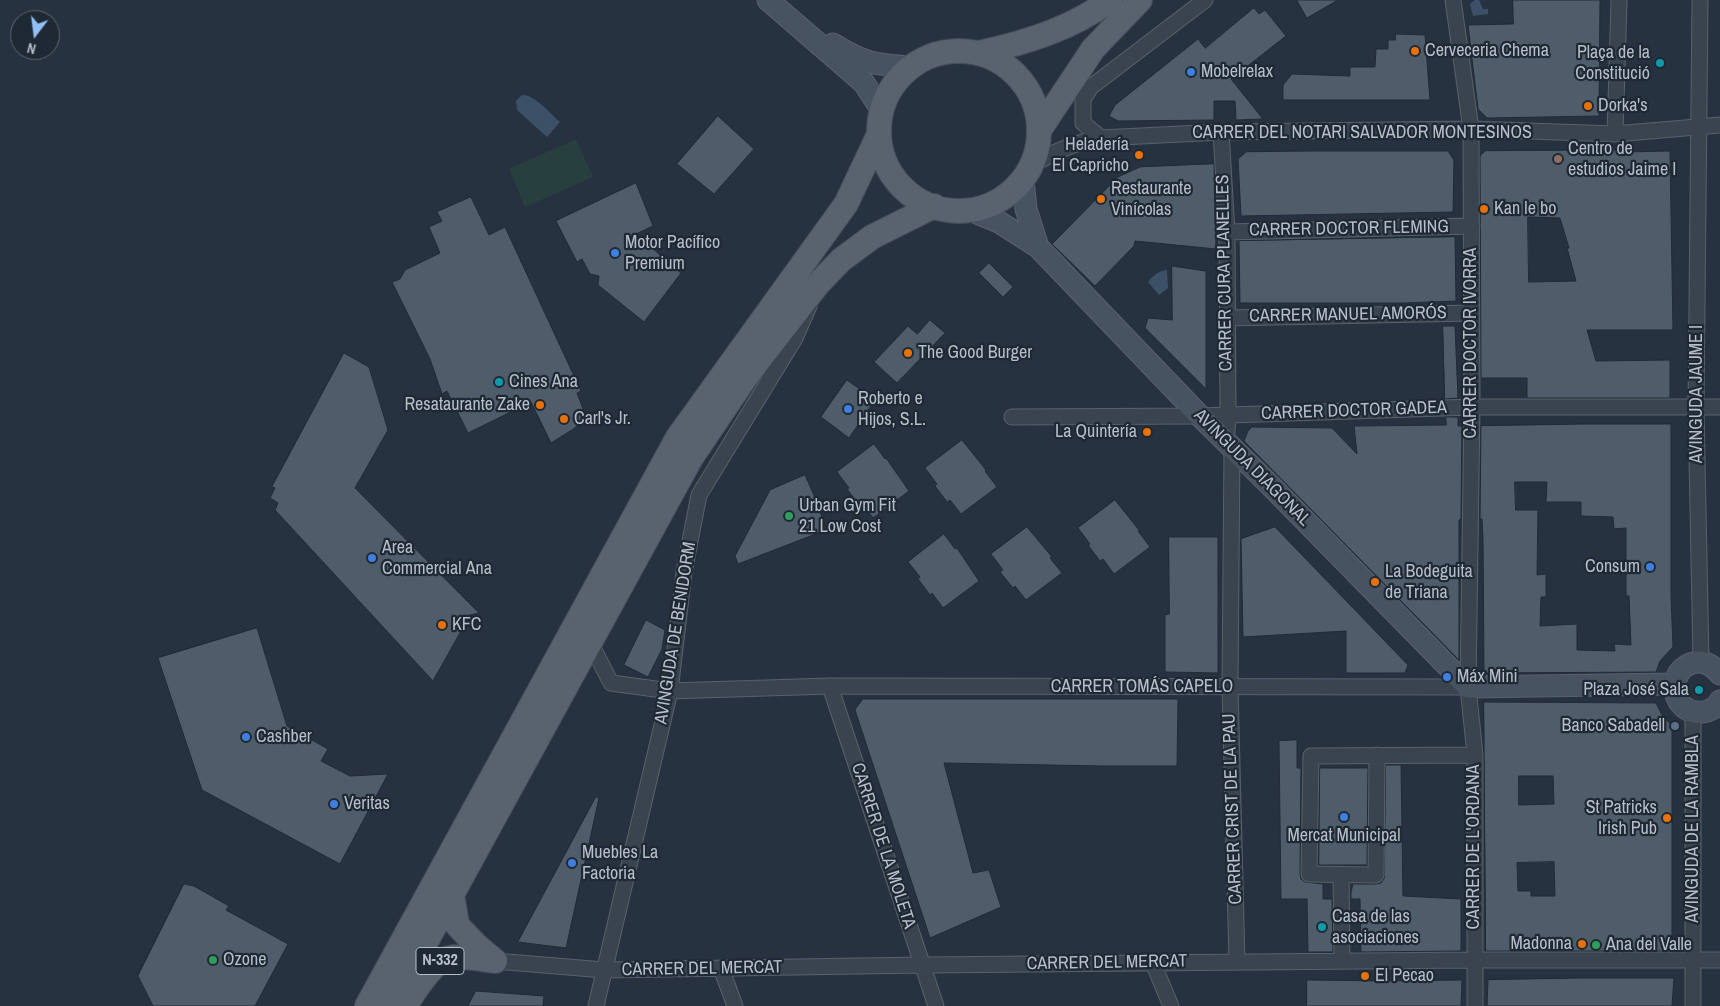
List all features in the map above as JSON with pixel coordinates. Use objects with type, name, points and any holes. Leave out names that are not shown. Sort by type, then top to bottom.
[{"type":"main road","points":[[979,53],[1021,43],[1075,22],[1110,0]]},
{"type":"main road","points":[[1040,129],[1093,49],[1140,0]]},
{"type":"main road","points":[[367,1006],[678,437],[846,204],[880,123],[888,95],[898,80],[910,67],[926,58],[943,52],[979,53],[995,59],[1010,69],[1022,81],[1031,96],[1037,112],[1040,129],[1037,148],[1027,173],[1012,191],[999,200],[970,210],[946,209],[934,206],[916,198],[902,186],[890,171],[882,153],[880,123]]},
{"type":"main road","points":[[391,1006],[691,458],[745,378],[818,284],[842,260],[864,242],[934,206]]},
{"type":"main road","name":"N-332","points":[[452,894],[457,925],[495,961]]},
{"type":"main road","name":"N-332","points":[[406,1006],[417,988],[440,962],[449,958],[472,957],[495,961]]},
{"type":"street","points":[[768,0],[864,83],[880,123]]},
{"type":"street","points":[[785,0],[834,44],[859,60],[882,66],[910,67]]},
{"type":"street","points":[[1101,138],[1083,123],[1083,99],[1091,87],[1205,0]]},
{"type":"street","name":"CARRER DOCTOR IVORRA","points":[[1453,0],[1471,129],[1472,407],[1468,687]]},
{"type":"street","points":[[1615,134],[1619,0]]},
{"type":"street","points":[[1700,0],[1700,126]]},
{"type":"street","name":"CARRER DEL NOTARI SALVADOR MONTESINOS","points":[[1027,173],[1049,155],[1083,141],[1101,138],[1221,132],[1471,129],[1615,134],[1720,125]]},
{"type":"street","name":"AVINGUDA JAUME I","points":[[1700,126],[1696,407],[1701,662]]},
{"type":"street","name":"CARRER CURA PLANELLES","points":[[1221,132],[1226,232],[1228,443]]},
{"type":"street","name":"AVINGUDA DIAGONAL","points":[[1027,173],[1026,209],[1038,247]]},
{"type":"street","name":"AVINGUDA DIAGONAL","points":[[970,210],[999,222],[1038,247],[1200,416],[1468,687]]},
{"type":"street","name":"CARRER DOCTOR FLEMING","points":[[1226,232],[1472,226]]},
{"type":"street","name":"AVINGUDA DE BENIDORM","points":[[596,1006],[670,690],[684,572],[699,495],[795,338],[818,284]]},
{"type":"street","name":"CARRER MANUEL AMORÓS","points":[[1226,318],[1471,313]]},
{"type":"street","name":"CARRER DOCTOR GADEA","points":[[1012,417],[1200,416],[1472,407],[1720,407]]},
{"type":"street","name":"CARRER CRIST DE LA PAU","points":[[1228,443],[1230,687],[1237,962]]},
{"type":"street","name":"CARRER TOMÁS CAPELO","points":[[590,642],[611,684],[670,690],[830,686],[1468,687],[1674,684]]},
{"type":"street","points":[[1720,674],[1714,667],[1701,662],[1690,663],[1680,671],[1674,684],[1676,696],[1682,705],[1693,711],[1704,712],[1718,706],[1720,701]]},
{"type":"street","name":"CARRER DE LA MOLETA","points":[[830,686],[936,1006]]},
{"type":"street","name":"CARRER DE L'ORDANA","points":[[1468,687],[1475,755],[1475,1006]]},
{"type":"street","name":"AVINGUDA DE LA RAMBLA","points":[[1693,711],[1693,1006]]},
{"type":"street","points":[[1377,755],[1376,875],[1309,874],[1311,756],[1377,755],[1475,755]]},
{"type":"street","points":[[1341,875],[1342,961]]},
{"type":"street","name":"CARRER DEL MERCAT","points":[[495,961],[604,970],[1342,961],[1720,960]]},
{"type":"street","points":[[1153,963],[1170,1006]]},
{"type":"street","points":[[721,968],[734,1006]]},
{"type":"green space","points":[[576,139],[593,177],[525,207],[509,169]]},
{"type":"water","points":[[1475,0],[1479,0],[1483,9],[1488,9],[1488,14],[1473,16],[1470,4]]},
{"type":"water","points":[[522,95],[537,101],[560,122],[547,137],[517,110],[516,101]]},
{"type":"water","points":[[1167,270],[1168,288],[1159,295],[1148,282],[1156,274]]},
{"type":"building","points":[[1297,0],[1338,0],[1307,18]]},
{"type":"building","points":[[1513,0],[1600,0],[1599,116],[1487,118],[1478,109],[1468,25],[1513,24]]},
{"type":"building","name":"Mobelrelax","points":[[1254,8],[1259,14],[1265,10],[1286,36],[1231,79],[1263,119],[1236,120],[1235,101],[1214,101],[1214,120],[1118,121],[1109,116],[1115,105],[1198,39],[1205,48]]},
{"type":"building","points":[[1396,34],[1425,35],[1430,100],[1283,100],[1283,85],[1292,74],[1350,76],[1350,67],[1375,67],[1376,49],[1388,49],[1388,40],[1395,40]]},
{"type":"building","points":[[718,116],[754,149],[714,194],[677,164]]},
{"type":"building","points":[[1448,151],[1454,160],[1453,212],[1241,216],[1238,159],[1246,152]]},
{"type":"building","points":[[1485,151],[1670,151],[1673,330],[1587,330],[1596,361],[1670,360],[1670,398],[1527,398],[1527,378],[1481,378],[1480,156]],"holes":[[[1528,217],[1560,218],[1576,281],[1529,282]]]},
{"type":"building","points":[[1214,164],[1216,249],[1135,241],[1134,246],[1095,286],[1052,244],[1118,177],[1140,167]]},
{"type":"building","name":"Motor Pacífico Premium","points":[[636,183],[653,226],[636,234],[681,273],[644,322],[598,285],[599,276],[590,274],[582,259],[577,262],[556,221]]},
{"type":"building","points":[[471,197],[489,235],[505,227],[581,391],[577,393],[583,409],[579,423],[575,428],[551,443],[531,402],[468,433],[447,391],[442,394],[430,359],[392,282],[400,279],[405,270],[440,253],[429,227],[442,221],[437,212]]},
{"type":"building","points":[[1455,237],[1456,301],[1404,303],[1240,303],[1239,241]]},
{"type":"building","points":[[989,263],[1013,287],[1003,297],[979,273]]},
{"type":"building","points":[[1172,266],[1206,271],[1206,389],[1145,328],[1148,318],[1172,320]]},
{"type":"building","points":[[930,320],[945,333],[897,383],[874,362],[908,326],[917,334]]},
{"type":"building","points":[[1443,326],[1455,326],[1458,398],[1445,399]]},
{"type":"building","name":"Area Commercial Ana","points":[[344,353],[369,367],[388,430],[355,488],[479,613],[470,615],[433,681],[275,510],[278,503],[270,498],[275,488],[272,487]]},
{"type":"building","name":"Roberto e Hijos, S.L.","points":[[847,380],[875,400],[849,438],[821,417]]},
{"type":"building","points":[[1446,417],[1458,417],[1458,426],[1462,426],[1461,519],[1459,520],[1459,660],[1244,441],[1252,427],[1332,428],[1357,454],[1354,426],[1446,425]]},
{"type":"building","points":[[1671,424],[1671,596],[1673,647],[1660,661],[1656,672],[1484,673],[1483,538],[1482,519],[1480,519],[1481,426]],"holes":[[[1515,482],[1547,482],[1546,502],[1581,502],[1581,516],[1613,517],[1614,529],[1626,528],[1626,596],[1629,596],[1631,645],[1614,644],[1615,651],[1577,650],[1577,624],[1540,626],[1541,597],[1546,597],[1546,574],[1537,575],[1538,510],[1516,510]]]},
{"type":"building","points":[[962,440],[997,487],[961,514],[950,500],[947,502],[925,468]]},
{"type":"building","points":[[874,444],[909,491],[873,518],[862,503],[859,505],[837,472]]},
{"type":"building","name":"Urban Gym Fit 21 Low Cost","points":[[805,475],[817,502],[826,530],[738,564],[735,556],[770,490]]},
{"type":"building","points":[[1115,500],[1150,547],[1114,574],[1103,559],[1100,561],[1078,528]]},
{"type":"building","points":[[1027,527],[1052,557],[1050,558],[1062,573],[1026,600],[1000,572],[1003,570],[991,554]]},
{"type":"building","points":[[1275,527],[1408,665],[1405,673],[1346,673],[1346,631],[1243,637],[1241,539]]},
{"type":"building","points":[[944,534],[955,549],[957,548],[979,581],[943,608],[932,593],[930,595],[918,579],[920,577],[908,562]]},
{"type":"building","points":[[1169,537],[1218,537],[1218,673],[1165,672],[1165,615],[1169,614]]},
{"type":"building","points":[[646,620],[665,630],[662,649],[648,677],[624,665]]},
{"type":"building","name":"Cashber","points":[[257,628],[287,726],[328,749],[321,761],[350,776],[388,774],[340,864],[202,790],[158,658]]},
{"type":"building","points":[[863,699],[1178,699],[1177,766],[944,763],[973,873],[989,870],[1001,907],[930,938],[855,710]]},
{"type":"building","points":[[1484,702],[1656,703],[1663,717],[1672,725],[1672,951],[1486,951]],"holes":[[[1519,776],[1553,776],[1554,804],[1519,805]],[[1554,862],[1555,896],[1531,896],[1531,891],[1518,891],[1517,863]]]},
{"type":"building","points":[[1297,740],[1297,768],[1301,768],[1300,874],[1301,879],[1305,882],[1323,884],[1323,899],[1332,899],[1333,952],[1308,952],[1307,899],[1281,899],[1279,741]]},
{"type":"building","points":[[1386,765],[1401,765],[1403,896],[1461,899],[1461,951],[1361,952],[1360,899],[1351,899],[1351,892],[1353,884],[1376,884],[1381,883],[1384,879]]},
{"type":"building","name":"Mercat Municipal","points":[[1320,768],[1368,768],[1367,865],[1319,865]]},
{"type":"building","name":"Muebles La Factoria","points":[[596,797],[599,798],[566,948],[518,942]]},
{"type":"building","name":"Ozone","points":[[184,884],[194,886],[229,906],[226,910],[288,944],[255,1006],[153,1006],[138,976]]},
{"type":"building","points":[[1674,978],[1672,1006],[1487,1006],[1488,980]]},
{"type":"building","points":[[1307,980],[1462,980],[1461,1006],[1307,1006]]},
{"type":"building","points":[[476,991],[544,996],[543,1006],[468,1006]]},
{"type":"place","name":"Cerveceria Chema","points":[[1415,51]]},
{"type":"place","name":"Plaça de la Constitució","points":[[1660,63]]},
{"type":"place","name":"Mobelrelax","points":[[1191,72]]},
{"type":"place","name":"Dorka's","points":[[1588,106]]},
{"type":"place","name":"Heladería El Capricho","points":[[1139,155]]},
{"type":"place","name":"Centro de estudios Jaime I","points":[[1558,159]]},
{"type":"place","name":"Restaurante Vinícolas","points":[[1101,199]]},
{"type":"place","name":"Kan le bo","points":[[1484,209]]},
{"type":"place","name":"Motor Pacífico Premium","points":[[615,253]]},
{"type":"place","name":"The Good Burger","points":[[908,353]]},
{"type":"place","name":"Cines Ana","points":[[499,382]]},
{"type":"place","name":"Resataurante Zake","points":[[540,405]]},
{"type":"place","name":"Roberto e Hijos, S.L.","points":[[848,409]]},
{"type":"place","name":"Carl's Jr.","points":[[564,419]]},
{"type":"place","name":"La Quintería","points":[[1147,432]]},
{"type":"place","name":"Urban Gym Fit 21 Low Cost","points":[[789,516]]},
{"type":"place","name":"Area Commercial Ana","points":[[372,558]]},
{"type":"place","name":"Consum","points":[[1650,567]]},
{"type":"place","name":"La Bodeguita de Triana","points":[[1375,582]]},
{"type":"place","name":"KFC","points":[[442,625]]},
{"type":"place","name":"Máx Mini","points":[[1447,677]]},
{"type":"place","name":"Plaza José Sala","points":[[1699,690]]},
{"type":"place","name":"Banco Sabadell","points":[[1675,726]]},
{"type":"place","name":"Cashber","points":[[246,737]]},
{"type":"place","name":"Veritas","points":[[334,804]]},
{"type":"place","name":"Mercat Municipal","points":[[1344,817]]},
{"type":"place","name":"St Patricks Irish Pub","points":[[1667,818]]},
{"type":"place","name":"Muebles La Factoria","points":[[572,863]]},
{"type":"place","name":"Casa de las asociaciones","points":[[1322,927]]},
{"type":"place","name":"Madonna","points":[[1582,944]]},
{"type":"place","name":"Ana del Valle","points":[[1596,945]]},
{"type":"place","name":"Ozone","points":[[213,960]]},
{"type":"place","name":"El Pecao","points":[[1365,976]]}]
